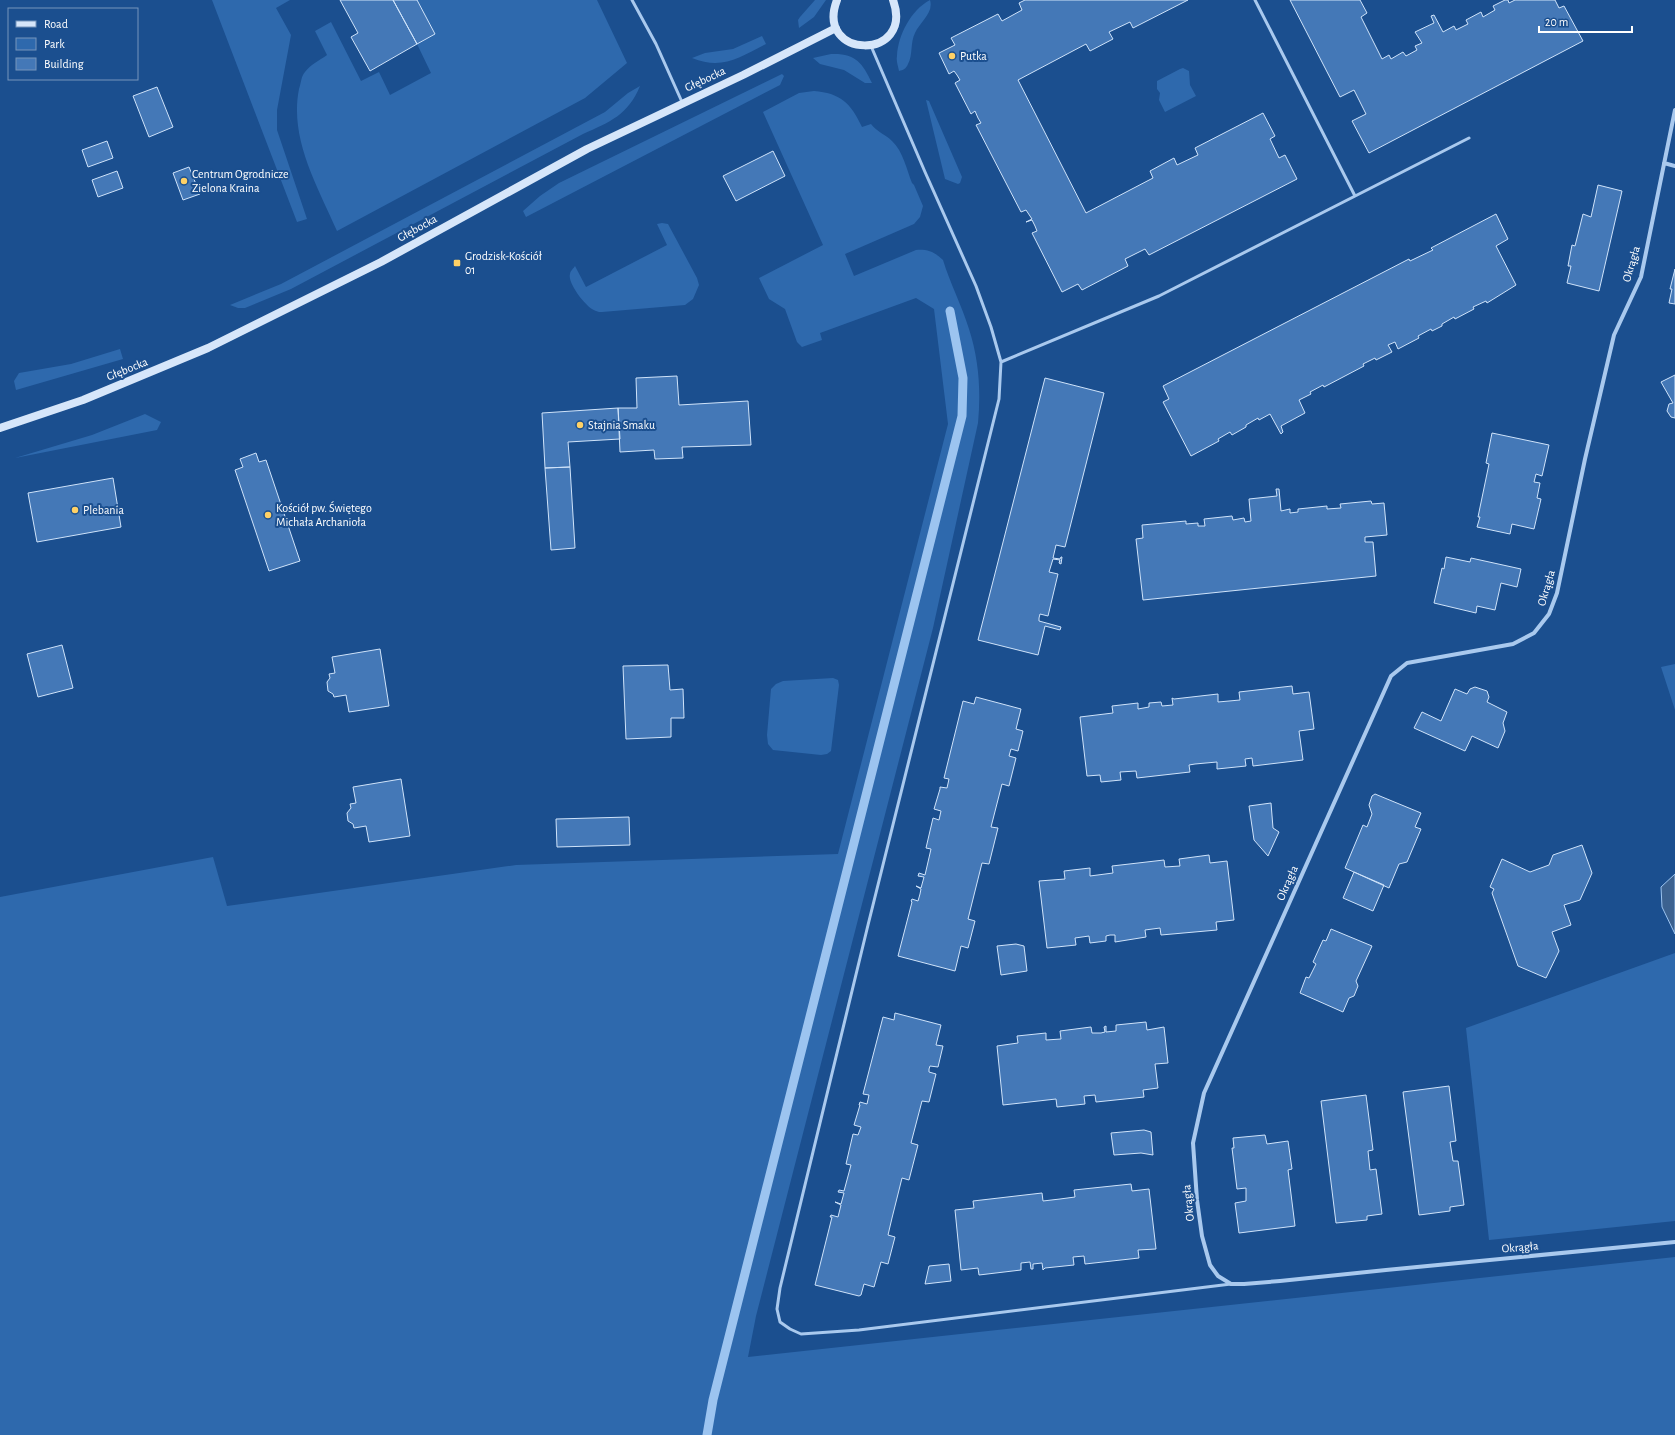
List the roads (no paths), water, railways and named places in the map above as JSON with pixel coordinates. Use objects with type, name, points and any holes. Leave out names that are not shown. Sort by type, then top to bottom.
[{"type":"street","points":[[836,0],[833,18],[836,28],[844,40],[857,46],[872,46],[886,38],[894,28],[897,16],[893,0]]},
{"type":"street","name":"Głębocka","points":[[0,428],[83,400],[208,348],[381,262],[587,148],[836,28]]},
{"type":"street","name":"Okrągła","points":[[1675,110],[1641,277],[1614,335],[1585,459],[1557,592],[1549,614],[1534,634],[1513,644],[1407,663],[1391,676],[1204,1093],[1193,1143],[1197,1200],[1202,1236],[1210,1264],[1218,1276],[1231,1284],[1280,1281],[1675,1242]]},
{"type":"street","points":[[1664,163],[1675,166]]},
{"type":"lane","points":[[632,0],[656,44],[683,103]]},
{"type":"lane","points":[[1255,0],[1356,196]]},
{"type":"lane","points":[[872,46],[925,172],[976,286],[1001,362],[999,399],[868,924],[780,1288],[777,1310],[780,1322],[801,1334],[859,1330],[1231,1284]]},
{"type":"lane","points":[[1001,362],[1159,296],[1469,138]]},
{"type":"waterway","points":[[707,1435],[713,1400],[962,416],[963,378],[950,311]]},
{"type":"place","name":"Putka","points":[[952,56]]},
{"type":"place","name":"Centrum Ogrodnicze Zielona Kraina","points":[[184,181]]},
{"type":"place","name":"Grodzisk-Kościół 01","points":[[457,263]]},
{"type":"place","name":"Stajnia Smaku","points":[[580,425]]},
{"type":"place","name":"Plebania","points":[[75,510]]},
{"type":"place","name":"Kościół pw. Świętego Michała Archanioła","points":[[268,515]]}]
